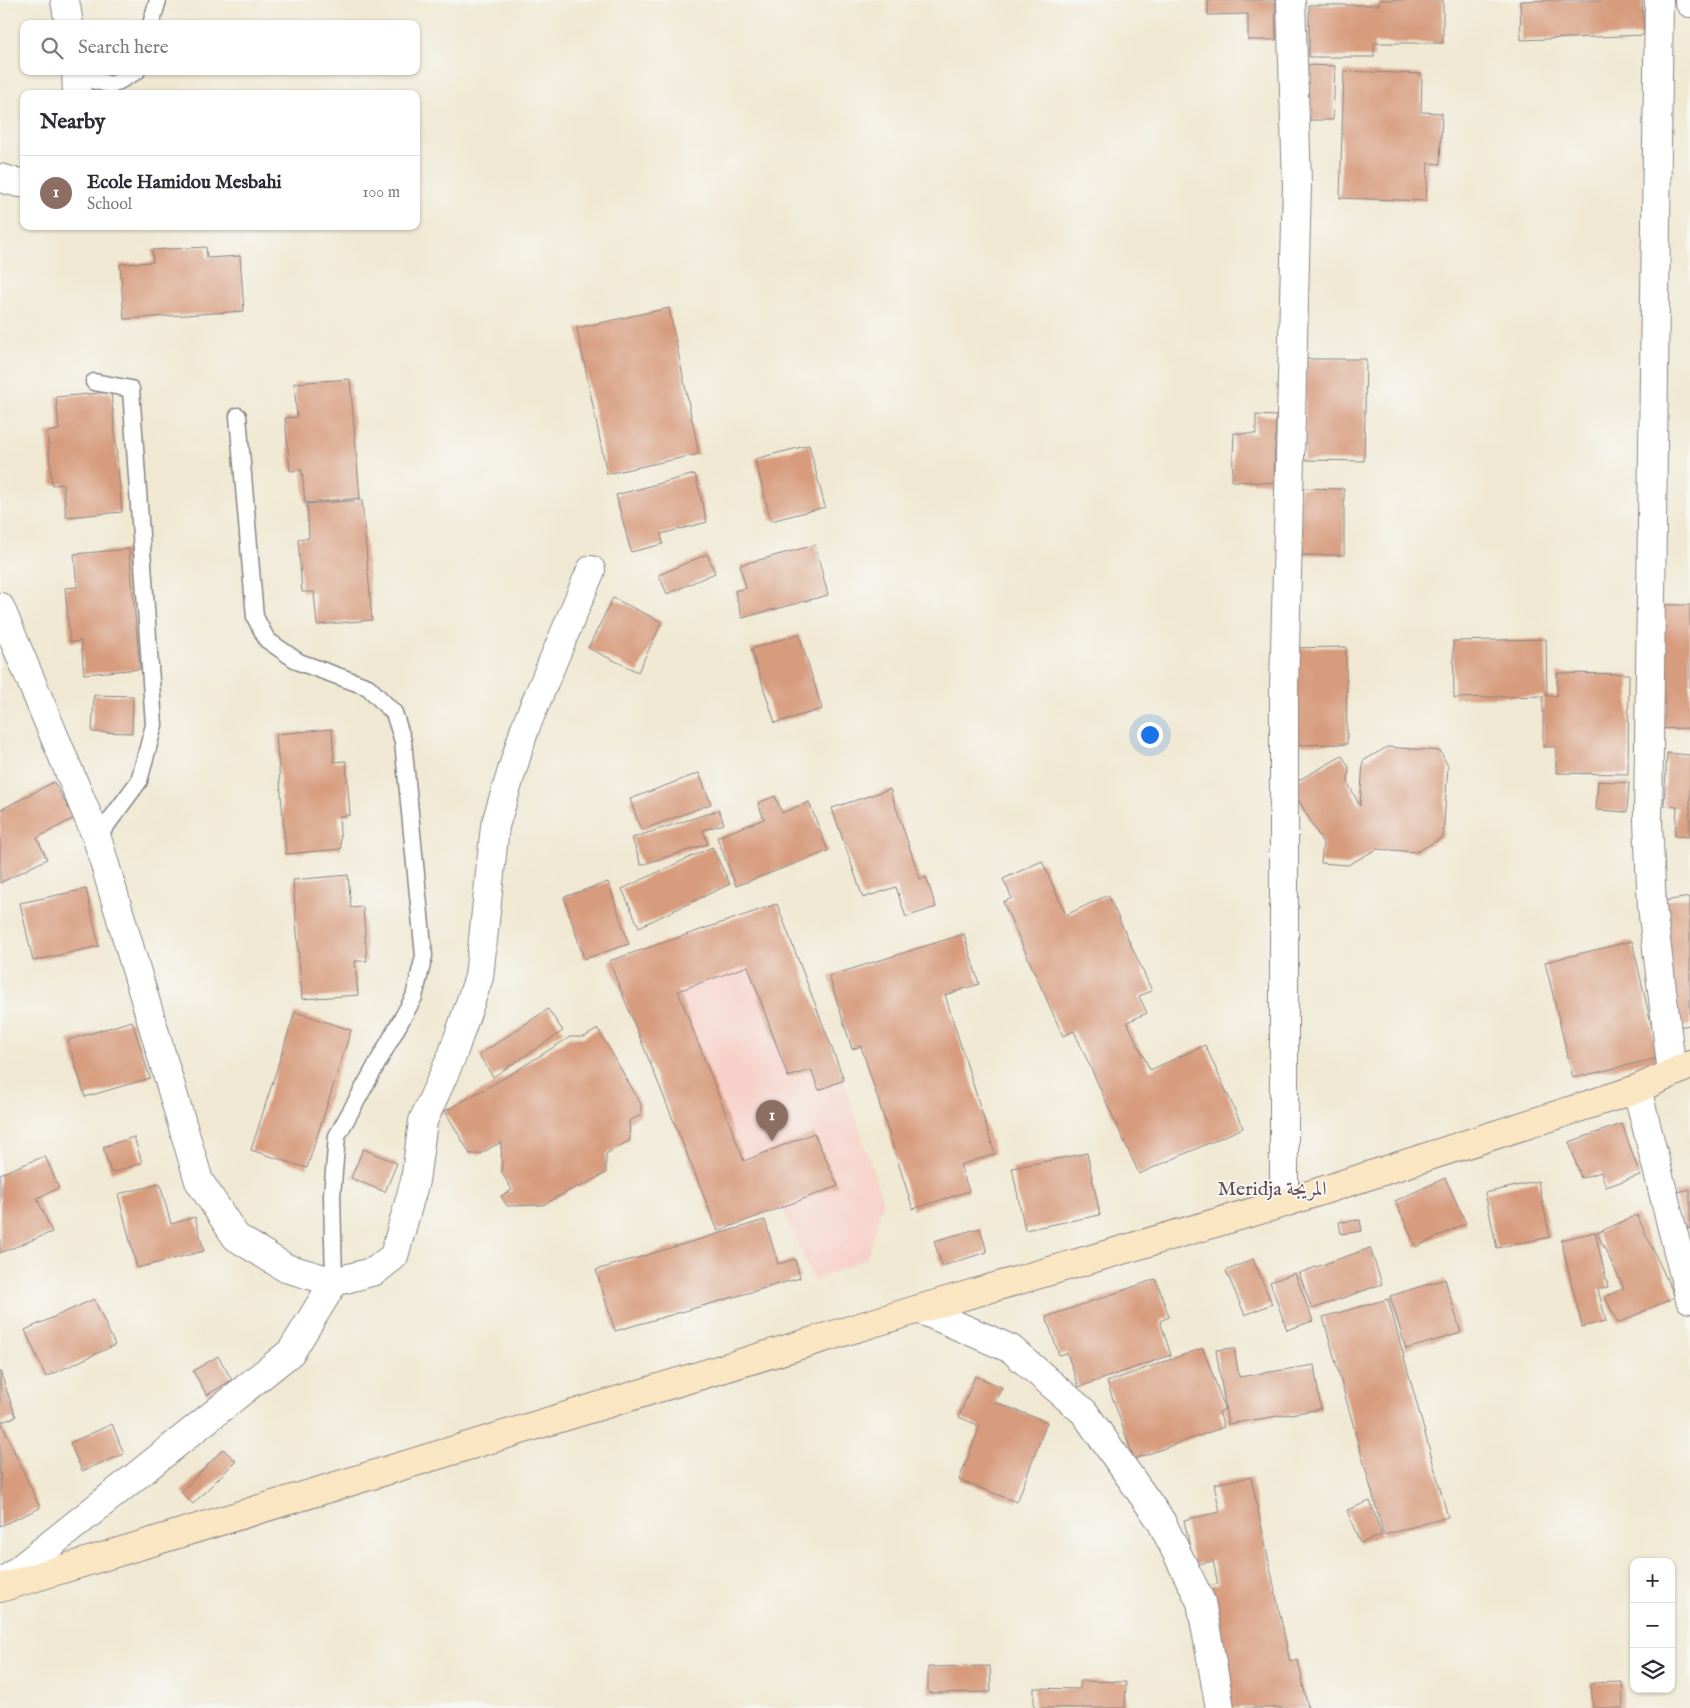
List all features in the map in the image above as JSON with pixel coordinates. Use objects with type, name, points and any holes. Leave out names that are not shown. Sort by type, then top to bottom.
[{"type":"street","points":[[65,0],[68,20]]},
{"type":"street","points":[[1284,1203],[1284,689],[1297,184],[1291,0]]},
{"type":"street","points":[[0,1586],[919,1309],[1284,1203],[1637,1089],[1681,1069],[1652,907],[1648,822],[1659,0]]},
{"type":"street","points":[[0,178],[20,183]]},
{"type":"street","points":[[0,607],[97,838],[199,1181],[236,1236],[286,1268],[334,1282],[375,1271],[394,1256],[415,1181],[423,1122],[452,1056],[479,977],[495,826],[525,728],[591,570]]},
{"type":"street","points":[[1637,1089],[1690,1299]]},
{"type":"street","points":[[0,1586],[291,1352],[334,1282]]},
{"type":"street","points":[[919,1309],[1011,1349],[1084,1412],[1160,1521],[1201,1602],[1220,1708]]},
{"type":"lane","points":[[152,20],[158,0]]},
{"type":"lane","points":[[76,80],[112,84],[129,75]]},
{"type":"lane","points":[[94,382],[131,389],[154,725],[139,782],[97,838]]},
{"type":"lane","points":[[238,416],[255,617],[267,640],[299,662],[368,687],[394,713],[404,741],[424,956],[414,997],[337,1136],[332,1195],[334,1282]]},
{"type":"shaded area","points":[[777,904],[844,1080],[883,1202],[867,1258],[814,1281],[782,1207],[718,1231],[609,961]]},
{"type":"building","points":[[1208,0],[1275,0],[1276,40],[1248,40],[1248,14],[1208,15]]},
{"type":"building","points":[[1379,0],[1443,0],[1443,43],[1374,43],[1374,57],[1309,57],[1309,5],[1379,5]]},
{"type":"building","points":[[1642,0],[1644,35],[1521,40],[1520,1]]},
{"type":"building","points":[[1306,65],[1335,66],[1333,120],[1305,120]]},
{"type":"building","points":[[1344,71],[1422,74],[1421,112],[1442,113],[1440,164],[1428,163],[1426,201],[1340,198]]},
{"type":"building","points":[[206,247],[207,258],[240,256],[244,311],[124,319],[120,264],[153,262],[152,250]]},
{"type":"building","points":[[669,308],[699,454],[607,474],[577,328]]},
{"type":"building","points":[[1306,359],[1366,359],[1364,461],[1304,460]]},
{"type":"building","points":[[350,379],[360,498],[305,503],[302,470],[290,471],[285,418],[297,417],[294,383]]},
{"type":"building","points":[[111,392],[122,512],[66,517],[63,484],[52,485],[47,432],[59,430],[56,397]]},
{"type":"building","points":[[1256,415],[1276,416],[1274,483],[1232,481],[1234,433],[1256,434]]},
{"type":"building","points":[[809,445],[825,507],[771,521],[755,459]]},
{"type":"building","points":[[695,474],[707,522],[661,534],[663,544],[631,552],[616,495]]},
{"type":"building","points":[[1300,488],[1344,489],[1344,555],[1299,555]]},
{"type":"building","points":[[362,500],[372,620],[317,625],[314,592],[302,592],[298,539],[309,538],[307,504]]},
{"type":"building","points":[[815,545],[828,595],[742,618],[735,591],[746,588],[740,565]]},
{"type":"building","points":[[129,549],[140,669],[84,674],[81,641],[70,642],[65,588],[77,587],[74,554]]},
{"type":"building","points":[[707,554],[715,573],[667,594],[659,575]]},
{"type":"building","points":[[613,598],[662,622],[638,672],[588,648]]},
{"type":"building","points":[[1656,605],[1690,605],[1690,728],[1650,729]]},
{"type":"building","points":[[799,634],[822,709],[775,723],[751,649]]},
{"type":"building","points":[[1546,639],[1547,696],[1557,696],[1557,673],[1629,674],[1628,774],[1556,773],[1556,747],[1543,747],[1543,696],[1454,698],[1453,641]]},
{"type":"building","points":[[1346,647],[1347,744],[1289,745],[1287,648]]},
{"type":"building","points":[[94,695],[133,696],[132,733],[92,732]]},
{"type":"building","points":[[332,729],[334,762],[346,761],[350,815],[339,816],[341,849],[286,854],[276,734]]},
{"type":"building","points":[[1387,747],[1440,751],[1448,766],[1443,837],[1417,852],[1377,849],[1348,865],[1321,863],[1323,843],[1290,785],[1342,756],[1349,767],[1348,783],[1360,806],[1363,761]]},
{"type":"building","points":[[1667,753],[1690,755],[1690,837],[1675,836],[1677,807],[1664,806]]},
{"type":"building","points":[[699,773],[711,804],[641,830],[630,799]]},
{"type":"building","points":[[1598,781],[1629,783],[1627,812],[1596,810]]},
{"type":"building","points":[[54,782],[74,818],[37,838],[47,859],[0,883],[0,810]]},
{"type":"building","points":[[890,789],[920,879],[926,877],[936,907],[906,917],[896,887],[863,898],[832,808]]},
{"type":"building","points":[[775,796],[782,813],[809,802],[828,851],[736,886],[717,837],[764,819],[758,803]]},
{"type":"building","points":[[719,810],[724,824],[703,830],[708,844],[641,865],[632,838]]},
{"type":"building","points":[[712,847],[730,884],[639,927],[622,889]]},
{"type":"building","points":[[1042,861],[1066,915],[1108,895],[1152,991],[1139,996],[1147,1013],[1127,1022],[1150,1070],[1205,1045],[1243,1128],[1139,1174],[1074,1031],[1063,1036],[1003,902],[1012,898],[1003,879]]},
{"type":"building","points":[[348,875],[351,908],[363,907],[367,961],[355,961],[358,995],[302,999],[293,880]]},
{"type":"building","points":[[608,882],[629,944],[584,959],[564,897]]},
{"type":"building","points":[[86,889],[99,946],[33,961],[20,903]]},
{"type":"building","points":[[1690,897],[1690,1025],[1672,1028],[1651,903]]},
{"type":"building","points":[[777,904],[844,1080],[819,1090],[811,1070],[788,1077],[748,966],[678,991],[744,1161],[814,1133],[838,1186],[718,1231],[609,961]]},
{"type":"building","points":[[964,934],[979,984],[945,995],[995,1154],[960,1165],[969,1191],[913,1209],[861,1046],[852,1049],[829,976]]},
{"type":"building","points":[[1632,941],[1659,1058],[1573,1078],[1545,962]]},
{"type":"building","points":[[548,1009],[563,1031],[493,1077],[479,1055]]},
{"type":"building","points":[[295,1012],[351,1030],[307,1168],[251,1150]]},
{"type":"building","points":[[132,1021],[150,1078],[85,1097],[68,1040]]},
{"type":"building","points":[[598,1029],[641,1104],[641,1115],[629,1121],[630,1140],[606,1154],[606,1173],[580,1187],[576,1187],[543,1205],[507,1206],[501,1196],[512,1190],[502,1173],[501,1142],[480,1154],[470,1154],[445,1111],[506,1077],[570,1037],[584,1037]]},
{"type":"building","points":[[1622,1124],[1640,1175],[1606,1187],[1601,1172],[1581,1178],[1569,1142]]},
{"type":"building","points":[[134,1137],[142,1163],[111,1173],[103,1147]]},
{"type":"building","points":[[363,1149],[397,1163],[385,1192],[351,1178]]},
{"type":"building","points":[[1087,1153],[1100,1215],[1025,1230],[1012,1168]]},
{"type":"building","points":[[45,1156],[59,1188],[37,1198],[52,1232],[0,1253],[0,1174]]},
{"type":"building","points":[[1445,1178],[1466,1223],[1416,1247],[1395,1201]]},
{"type":"building","points":[[1538,1181],[1550,1237],[1497,1248],[1485,1193]]},
{"type":"building","points":[[160,1184],[171,1224],[195,1217],[204,1251],[137,1268],[118,1194]]},
{"type":"building","points":[[1690,1189],[1690,1228],[1684,1230],[1674,1193]]},
{"type":"building","points":[[1637,1215],[1675,1297],[1618,1323],[1605,1297],[1624,1288],[1597,1233]]},
{"type":"building","points":[[765,1220],[778,1264],[795,1259],[800,1278],[615,1331],[596,1270]]},
{"type":"building","points":[[1360,1220],[1362,1231],[1341,1234],[1339,1222]]},
{"type":"building","points":[[980,1228],[987,1252],[942,1266],[934,1241]]},
{"type":"building","points":[[1595,1232],[1608,1287],[1598,1289],[1606,1321],[1582,1327],[1561,1240]]},
{"type":"building","points":[[1370,1248],[1382,1284],[1312,1309],[1299,1273]]},
{"type":"building","points":[[1253,1259],[1272,1304],[1245,1315],[1226,1271]]},
{"type":"building","points":[[1295,1273],[1313,1321],[1287,1330],[1270,1282]]},
{"type":"building","points":[[1156,1279],[1169,1317],[1160,1321],[1171,1355],[1079,1387],[1067,1353],[1059,1355],[1046,1317]]},
{"type":"building","points":[[1445,1279],[1461,1333],[1406,1349],[1390,1296]]},
{"type":"building","points":[[94,1299],[115,1345],[46,1377],[25,1330]]},
{"type":"building","points":[[1388,1299],[1448,1517],[1384,1535],[1323,1317]]},
{"type":"building","points":[[1203,1348],[1225,1409],[1219,1412],[1224,1427],[1134,1459],[1107,1382]]},
{"type":"building","points":[[1234,1348],[1239,1377],[1314,1365],[1321,1409],[1228,1424],[1216,1350]]},
{"type":"building","points":[[218,1356],[232,1380],[207,1395],[193,1371]]},
{"type":"building","points":[[0,1371],[16,1417],[1,1422],[40,1508],[0,1526]]},
{"type":"building","points":[[975,1376],[1002,1387],[995,1402],[1047,1422],[1017,1502],[959,1480],[980,1426],[959,1417]]},
{"type":"building","points":[[112,1424],[124,1454],[82,1471],[70,1443]]},
{"type":"building","points":[[223,1449],[236,1461],[193,1504],[181,1492]]},
{"type":"building","points":[[1251,1477],[1290,1662],[1298,1660],[1308,1708],[1229,1708],[1204,1587],[1218,1584],[1213,1561],[1194,1565],[1184,1520],[1220,1512],[1214,1484]]},
{"type":"building","points":[[1370,1501],[1382,1535],[1360,1543],[1347,1510]]},
{"type":"building","points":[[990,1666],[991,1692],[928,1693],[928,1667]]},
{"type":"building","points":[[1080,1681],[1126,1682],[1125,1708],[1034,1708],[1034,1688],[1080,1689]]},
{"type":"building","points":[[1622,1682],[1623,1708],[1593,1708],[1591,1683]]},
{"type":"place","name":"Ecole Hamidou Mesbahi","points":[[772,1141]]},
{"type":"district","name":"Meridja المريجة","points":[[1272,1189]]}]
